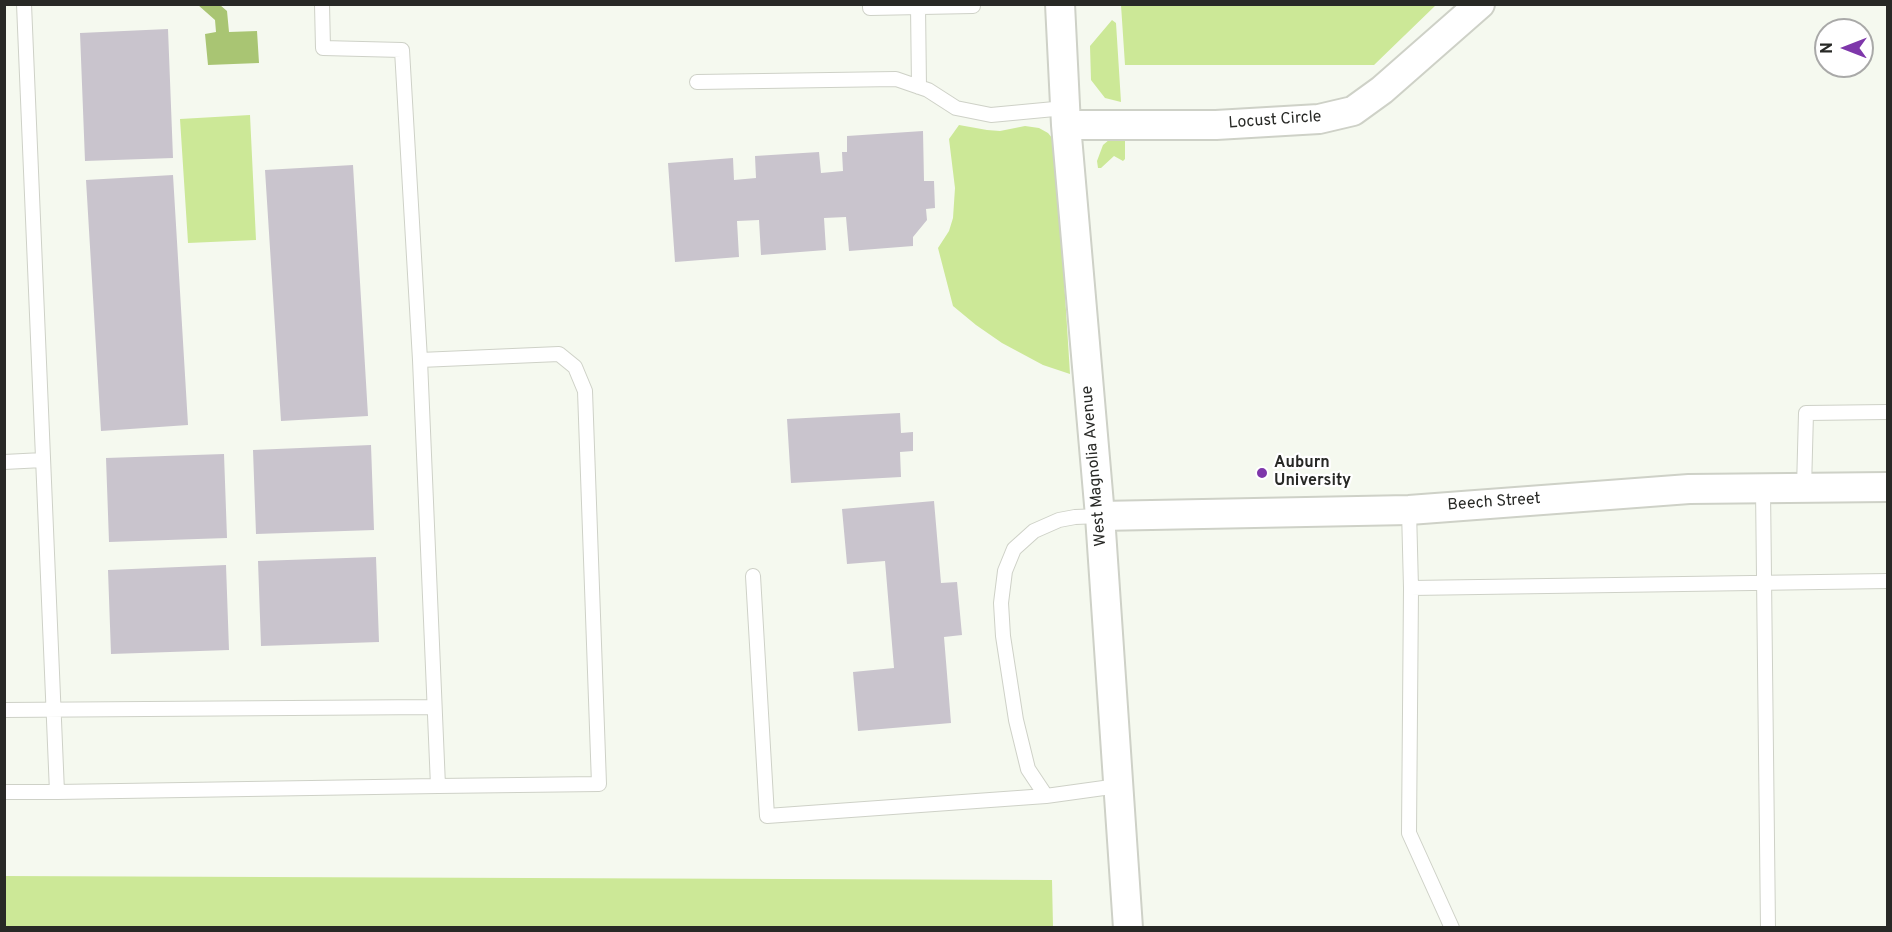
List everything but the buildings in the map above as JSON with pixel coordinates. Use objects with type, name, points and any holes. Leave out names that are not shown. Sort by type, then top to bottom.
[{"type":"street","name":"West Magnolia Avenue","points":[[1060,4],[1066,116],[1100,516],[1128,927]]},
{"type":"street","name":"Locust Circle","points":[[1066,116],[1250,123],[1319,119],[1353,111],[1382,90],[1480,4]]},
{"type":"street","name":"Beech Street","points":[[1100,516],[1409,510],[1689,489],[1887,487]]},
{"type":"lane","points":[[24,4],[57,792]]},
{"type":"lane","points":[[322,4],[323,48],[402,50],[420,360],[438,786]]},
{"type":"lane","points":[[870,4],[870,8],[973,6],[973,4]]},
{"type":"lane","points":[[918,6],[919,87]]},
{"type":"lane","points":[[697,82],[896,79],[928,90],[956,108],[991,115],[1066,116]]},
{"type":"lane","points":[[4,792],[599,784],[585,391],[575,367],[559,354],[420,360]]},
{"type":"lane","points":[[1804,488],[1806,413],[1887,412]]},
{"type":"lane","points":[[4,462],[43,460]]},
{"type":"lane","points":[[1763,489],[1768,927]]},
{"type":"lane","points":[[1409,510],[1411,588],[1409,833],[1452,927]]},
{"type":"lane","points":[[1046,796],[1028,769],[1016,720],[1003,636],[1001,603],[1005,571],[1014,549],[1034,531],[1059,520],[1100,516]]},
{"type":"lane","points":[[753,576],[767,816],[1046,796],[1118,786]]},
{"type":"lane","points":[[1411,588],[1887,580]]},
{"type":"lane","points":[[4,710],[434,707]]},
{"type":"shaded area","points":[[1121,4],[1436,5],[1374,65],[1125,65]]},
{"type":"shaded area","points":[[198,5],[220,5],[227,11],[229,32],[257,31],[259,63],[208,65],[205,34],[216,32],[215,20]]},
{"type":"shaded area","points":[[1112,20],[1116,23],[1121,102],[1105,98],[1091,80],[1090,46]]},
{"type":"shaded area","points":[[250,115],[256,240],[188,243],[180,119]]},
{"type":"shaded area","points":[[959,125],[1000,131],[1025,126],[1039,128],[1053,139],[1056,151],[1070,374],[1043,365],[1002,343],[953,306],[938,248],[949,231],[953,218],[955,188],[949,139]]},
{"type":"shaded area","points":[[1125,134],[1125,159],[1123,161],[1114,156],[1098,168],[1097,161],[1103,145],[1110,139]]},
{"type":"shaded area","points":[[5,876],[1052,880],[1053,927],[5,927]]},
{"type":"place","name":"Auburn University","points":[[1262,473]]}]
